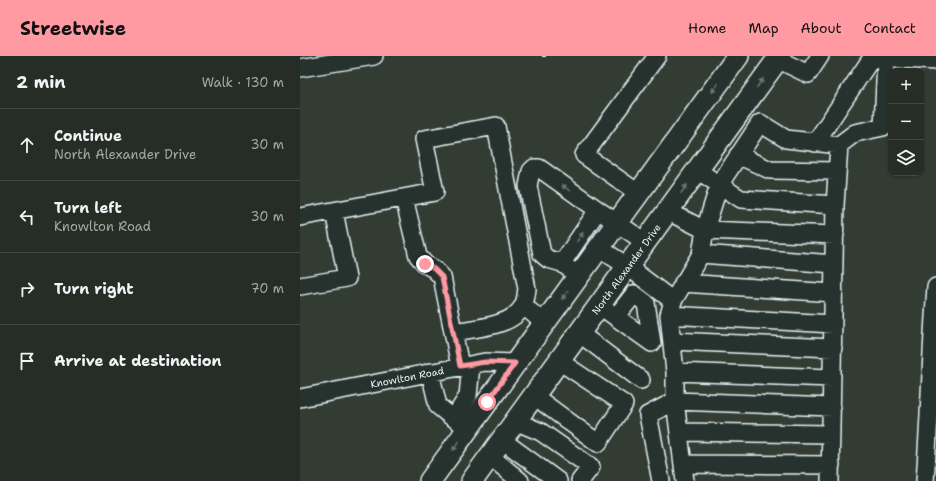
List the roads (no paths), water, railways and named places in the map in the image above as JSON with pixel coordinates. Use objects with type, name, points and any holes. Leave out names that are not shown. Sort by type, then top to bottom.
[{"type":"main road","points":[[430,481],[461,423],[515,363],[738,56]]},
{"type":"main road","name":"North Alexander Drive","points":[[472,481],[778,58]]},
{"type":"street","points":[[300,68],[374,56]]},
{"type":"street","points":[[638,193],[584,155],[657,56]]},
{"type":"street","points":[[778,58],[808,74],[820,56]]},
{"type":"street","points":[[877,57],[936,61]]},
{"type":"street","points":[[815,143],[877,57]]},
{"type":"street","points":[[741,110],[786,139],[839,145],[855,133],[883,127],[877,57]]},
{"type":"street","points":[[685,481],[676,401],[671,308],[701,254],[705,230],[719,185],[760,123]]},
{"type":"street","points":[[300,217],[435,192],[424,139],[496,126],[527,289],[524,306],[510,319],[499,324],[453,332]]},
{"type":"street","points":[[683,464],[830,473],[834,264],[839,145]]},
{"type":"street","points":[[738,155],[770,170],[838,171]]},
{"type":"street","points":[[578,276],[562,263],[548,259],[542,254],[528,186],[531,171],[534,168],[539,168],[645,242]]},
{"type":"street","points":[[697,170],[741,199],[836,205]]},
{"type":"street","points":[[404,198],[418,256],[425,264],[434,269],[442,277],[453,332],[466,366],[468,396],[464,404],[461,423],[438,406],[430,372]]},
{"type":"street","points":[[562,263],[598,210]]},
{"type":"street","points":[[300,286],[347,278],[334,211]]},
{"type":"street","points":[[668,211],[705,230],[835,235]]},
{"type":"street","points":[[599,248],[627,266],[671,308],[833,324]]},
{"type":"street","points":[[701,254],[834,264]]},
{"type":"street","points":[[683,284],[834,293]]},
{"type":"street","points":[[925,481],[932,332],[936,287]]},
{"type":"street","points":[[599,305],[616,317]]},
{"type":"street","points":[[524,306],[544,323]]},
{"type":"street","points":[[579,334],[641,380]]},
{"type":"street","points":[[672,342],[833,348]]},
{"type":"street","points":[[534,396],[598,443],[624,404],[559,360]]},
{"type":"street","name":"Knowlton Road","points":[[300,398],[485,362],[515,363]]},
{"type":"street","points":[[675,372],[832,378]]},
{"type":"street","points":[[661,481],[648,415],[676,401],[832,408]]},
{"type":"street","points":[[515,421],[541,432],[591,467],[580,481]]},
{"type":"street","points":[[679,432],[831,434]]},
{"type":"street","points":[[496,448],[520,481]]},
{"type":"street","points":[[496,448],[558,481]]}]
